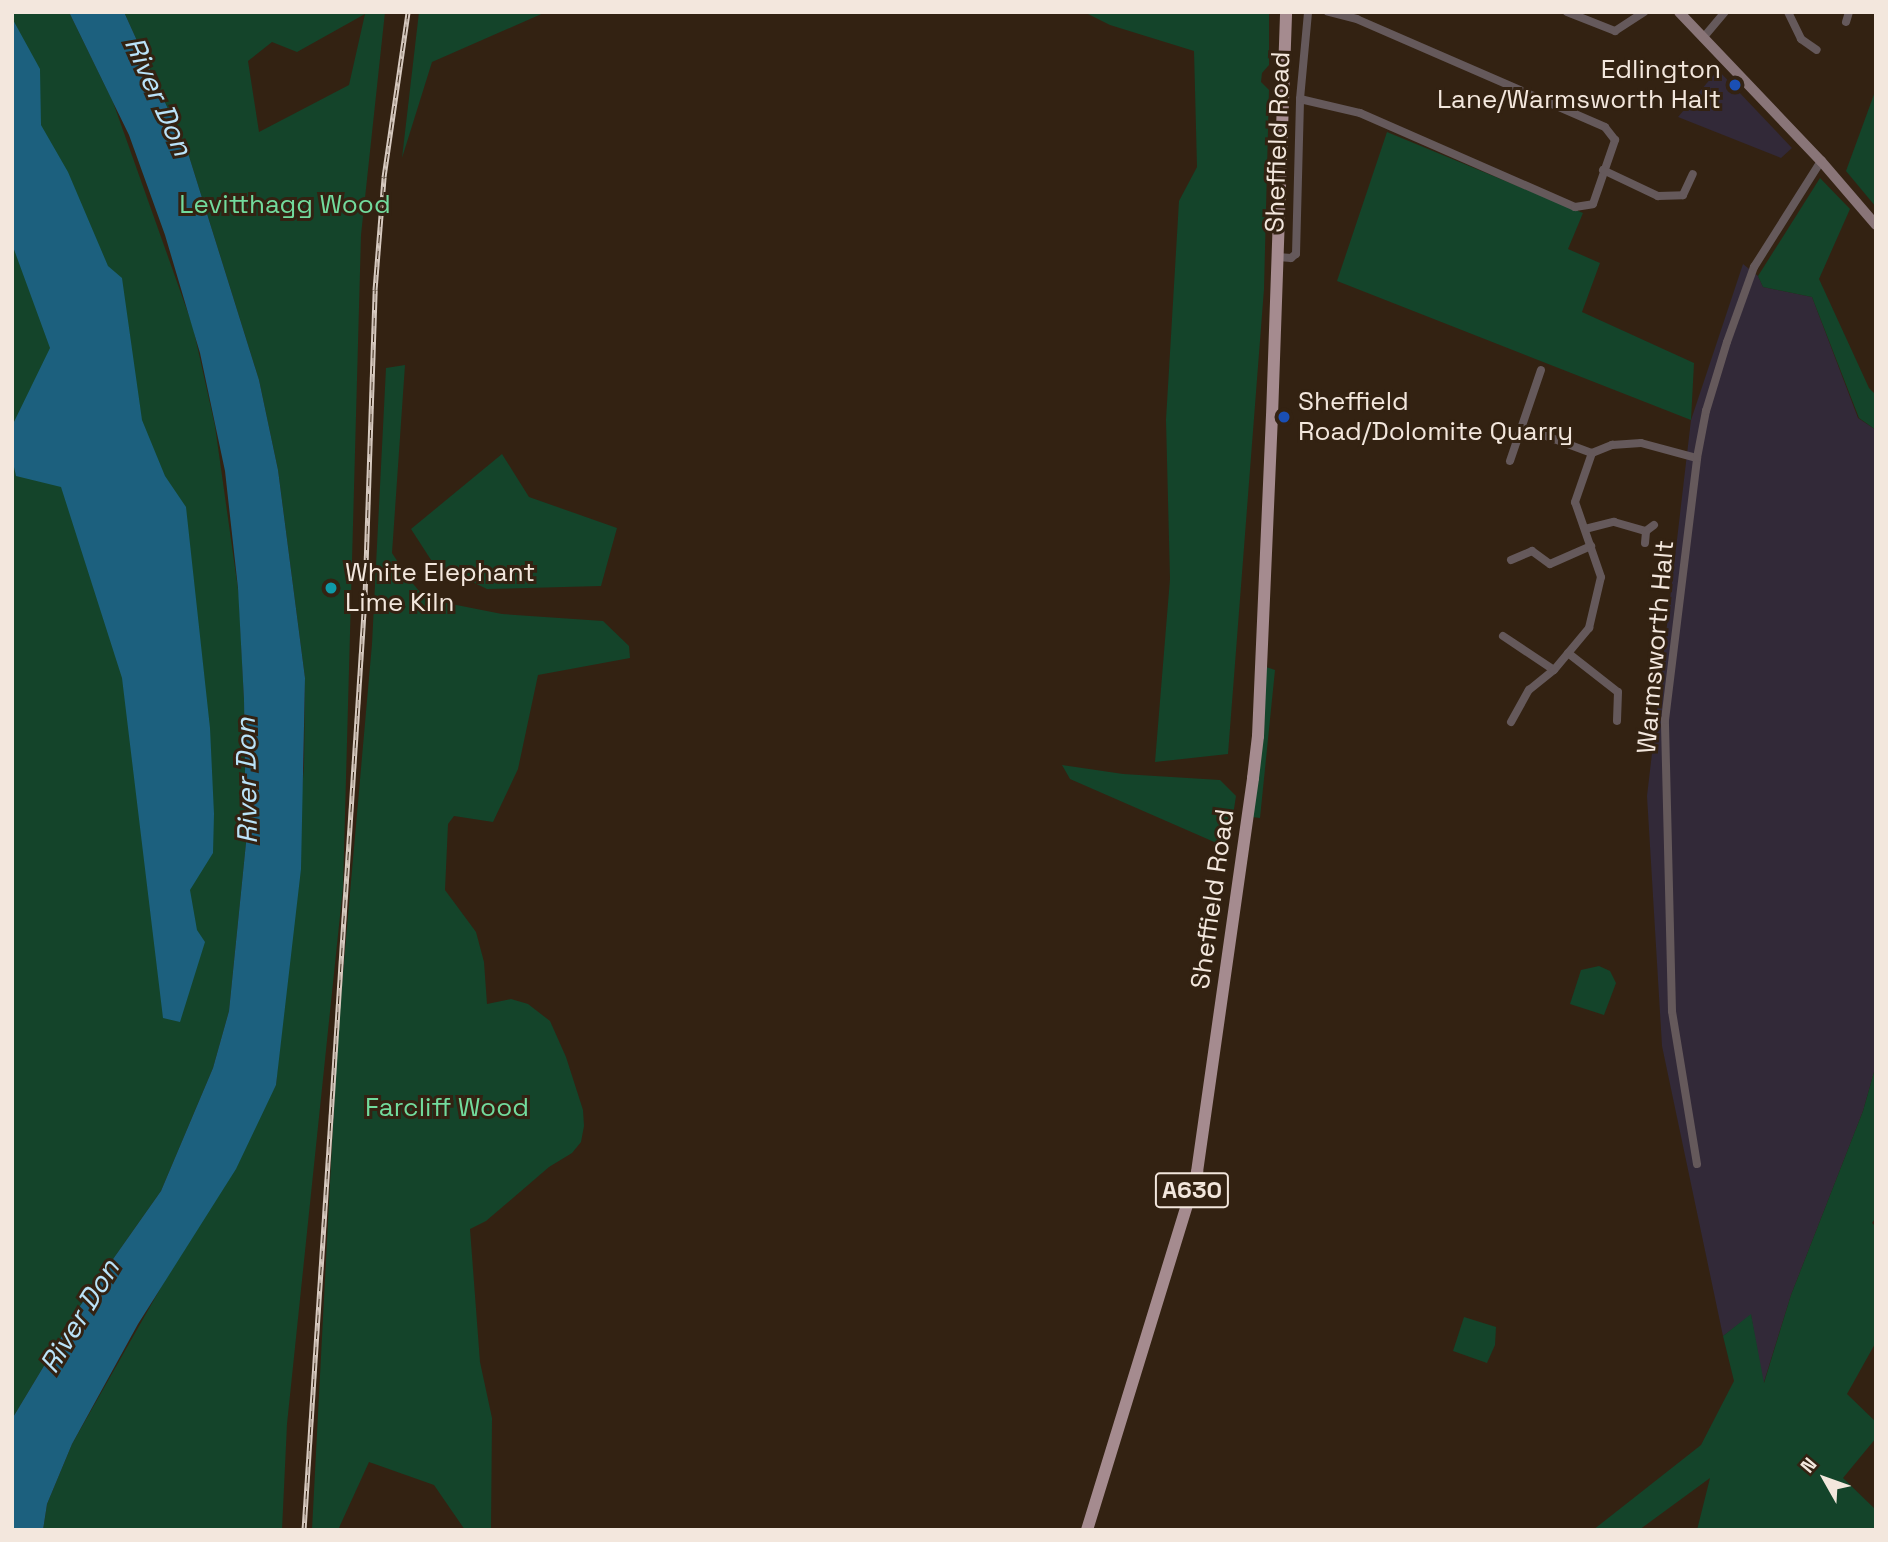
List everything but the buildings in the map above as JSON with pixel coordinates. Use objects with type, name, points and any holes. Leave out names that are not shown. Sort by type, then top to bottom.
[{"type":"main road","name":"Sheffield Road","points":[[1087,1530],[1197,1171],[1258,736],[1286,12]]},
{"type":"main road","points":[[1679,12],[1821,161],[1876,225]]},
{"type":"street","name":"Sheffield Road","points":[[1278,257],[1291,258],[1296,254],[1300,99],[1308,12]]},
{"type":"street","points":[[1300,99],[1360,113],[1574,207],[1593,204],[1615,140],[1605,127],[1357,19],[1328,12]]},
{"type":"street","points":[[1567,12],[1615,32],[1644,12]]},
{"type":"street","points":[[1703,38],[1725,12]]},
{"type":"street","points":[[1788,12],[1801,39],[1817,50]]},
{"type":"street","name":"Warmsworth Halt","points":[[1697,1164],[1672,1011],[1665,720],[1706,411],[1754,267],[1821,161]]},
{"type":"street","points":[[1603,170],[1658,195],[1683,195],[1693,174]]},
{"type":"street","points":[[1510,461],[1541,370]]},
{"type":"street","points":[[1521,427],[1592,453],[1612,445],[1641,443],[1698,458]]},
{"type":"street","points":[[1511,722],[1529,690],[1554,670],[1589,628],[1601,577],[1575,502],[1592,453]]},
{"type":"street","points":[[1585,529],[1614,522],[1646,531]]},
{"type":"street","points":[[1644,544],[1646,531],[1654,525]]},
{"type":"street","points":[[1511,560],[1532,551],[1550,564],[1591,546]]},
{"type":"street","points":[[1503,636],[1554,670]]},
{"type":"street","points":[[1568,653],[1618,692],[1617,721]]},
{"type":"shaded area","points":[[1718,70],[1792,148],[1781,158],[1678,117]]},
{"type":"shaded area","points":[[1743,264],[1758,276],[1763,287],[1812,297],[1858,418],[1876,430],[1876,1065],[1863,1111],[1791,1295],[1763,1385],[1751,1315],[1723,1336],[1662,1046],[1647,796],[1691,420]]},
{"type":"green space","points":[[12,12],[69,12],[113,102],[193,327],[215,426],[239,596],[246,843],[229,1011],[213,1068],[161,1191],[80,1306],[12,1419]]},
{"type":"green space","name":"Levitthagg Wood","points":[[124,12],[385,12],[361,235],[343,887],[287,1424],[282,1530],[43,1530],[47,1504],[72,1444],[276,1085],[304,767],[305,678],[278,470],[259,380],[188,153]],"holes":[[[365,14],[349,85],[259,132],[248,61],[272,42],[297,52]]]},
{"type":"green space","points":[[419,12],[546,12],[432,62],[402,158]]},
{"type":"green space","points":[[1084,12],[1269,12],[1269,65],[1262,73],[1261,82],[1269,90],[1264,289],[1228,754],[1155,762],[1170,579],[1166,420],[1179,201],[1197,167],[1194,51],[1110,25]]},
{"type":"green space","points":[[1876,89],[1876,207],[1846,171]]},
{"type":"green space","points":[[1387,132],[1583,213],[1568,249],[1600,263],[1582,312],[1694,363],[1691,420],[1337,281]]},
{"type":"green space","points":[[1820,178],[1850,209],[1819,279],[1869,388],[1876,395],[1876,430],[1859,418],[1812,297],[1763,287],[1758,276]]},
{"type":"green space","name":"Farcliff Wood","points":[[405,365],[392,553],[409,579],[426,599],[502,614],[603,621],[629,646],[630,658],[538,675],[518,769],[493,822],[454,816],[448,824],[445,890],[476,932],[484,962],[487,1004],[511,999],[528,1004],[550,1021],[566,1057],[583,1110],[584,1126],[581,1142],[572,1153],[549,1167],[486,1221],[470,1229],[480,1362],[492,1418],[491,1530],[465,1530],[434,1485],[369,1462],[338,1530],[312,1530],[338,1029],[372,644],[386,368]]},
{"type":"green space","points":[[502,454],[529,497],[617,528],[601,586],[487,589],[433,563],[411,529]]},
{"type":"green space","points":[[1266,667],[1275,670],[1260,818],[1252,817]]},
{"type":"green space","points":[[1062,765],[1123,774],[1220,780],[1236,796],[1228,848],[1070,779]]},
{"type":"green space","points":[[1599,966],[1610,971],[1616,983],[1604,1015],[1570,1004],[1581,970]]},
{"type":"green space","points":[[1876,1065],[1876,1217],[1872,1223],[1876,1227],[1876,1342],[1847,1394],[1876,1422],[1876,1438],[1843,1478],[1876,1510],[1876,1530],[1697,1530],[1710,1478],[1639,1530],[1593,1530],[1701,1445],[1734,1381],[1723,1336],[1751,1314],[1764,1383],[1791,1295],[1863,1111]]},
{"type":"green space","points":[[1464,1317],[1496,1327],[1495,1345],[1487,1363],[1453,1351]]},
{"type":"water","name":"River Don","points":[[69,12],[124,12],[188,153],[259,380],[278,470],[305,678],[301,869],[276,1085],[236,1169],[138,1324],[72,1444],[47,1504],[43,1530],[12,1530],[12,1419],[80,1306],[161,1191],[213,1068],[229,1011],[246,843],[244,700],[238,588],[225,471],[200,353],[165,235],[129,135]]},
{"type":"water","points":[[12,18],[40,69],[41,125],[68,172],[108,266],[122,278],[142,420],[165,476],[186,507],[210,728],[214,814],[213,853],[190,890],[197,930],[205,942],[180,1022],[163,1018],[122,678],[61,487],[16,476],[12,458],[12,426],[50,348],[12,244]]},
{"type":"railway","points":[[304,1530],[365,597],[375,290],[384,177],[408,12]]},
{"type":"place","name":"Edlington Lane/Warmsworth Halt","points":[[1735,85]]},
{"type":"place","name":"Sheffield Road/Dolomite Quarry","points":[[1284,417]]},
{"type":"place","name":"White Elephant Lime Kiln","points":[[331,588]]}]
